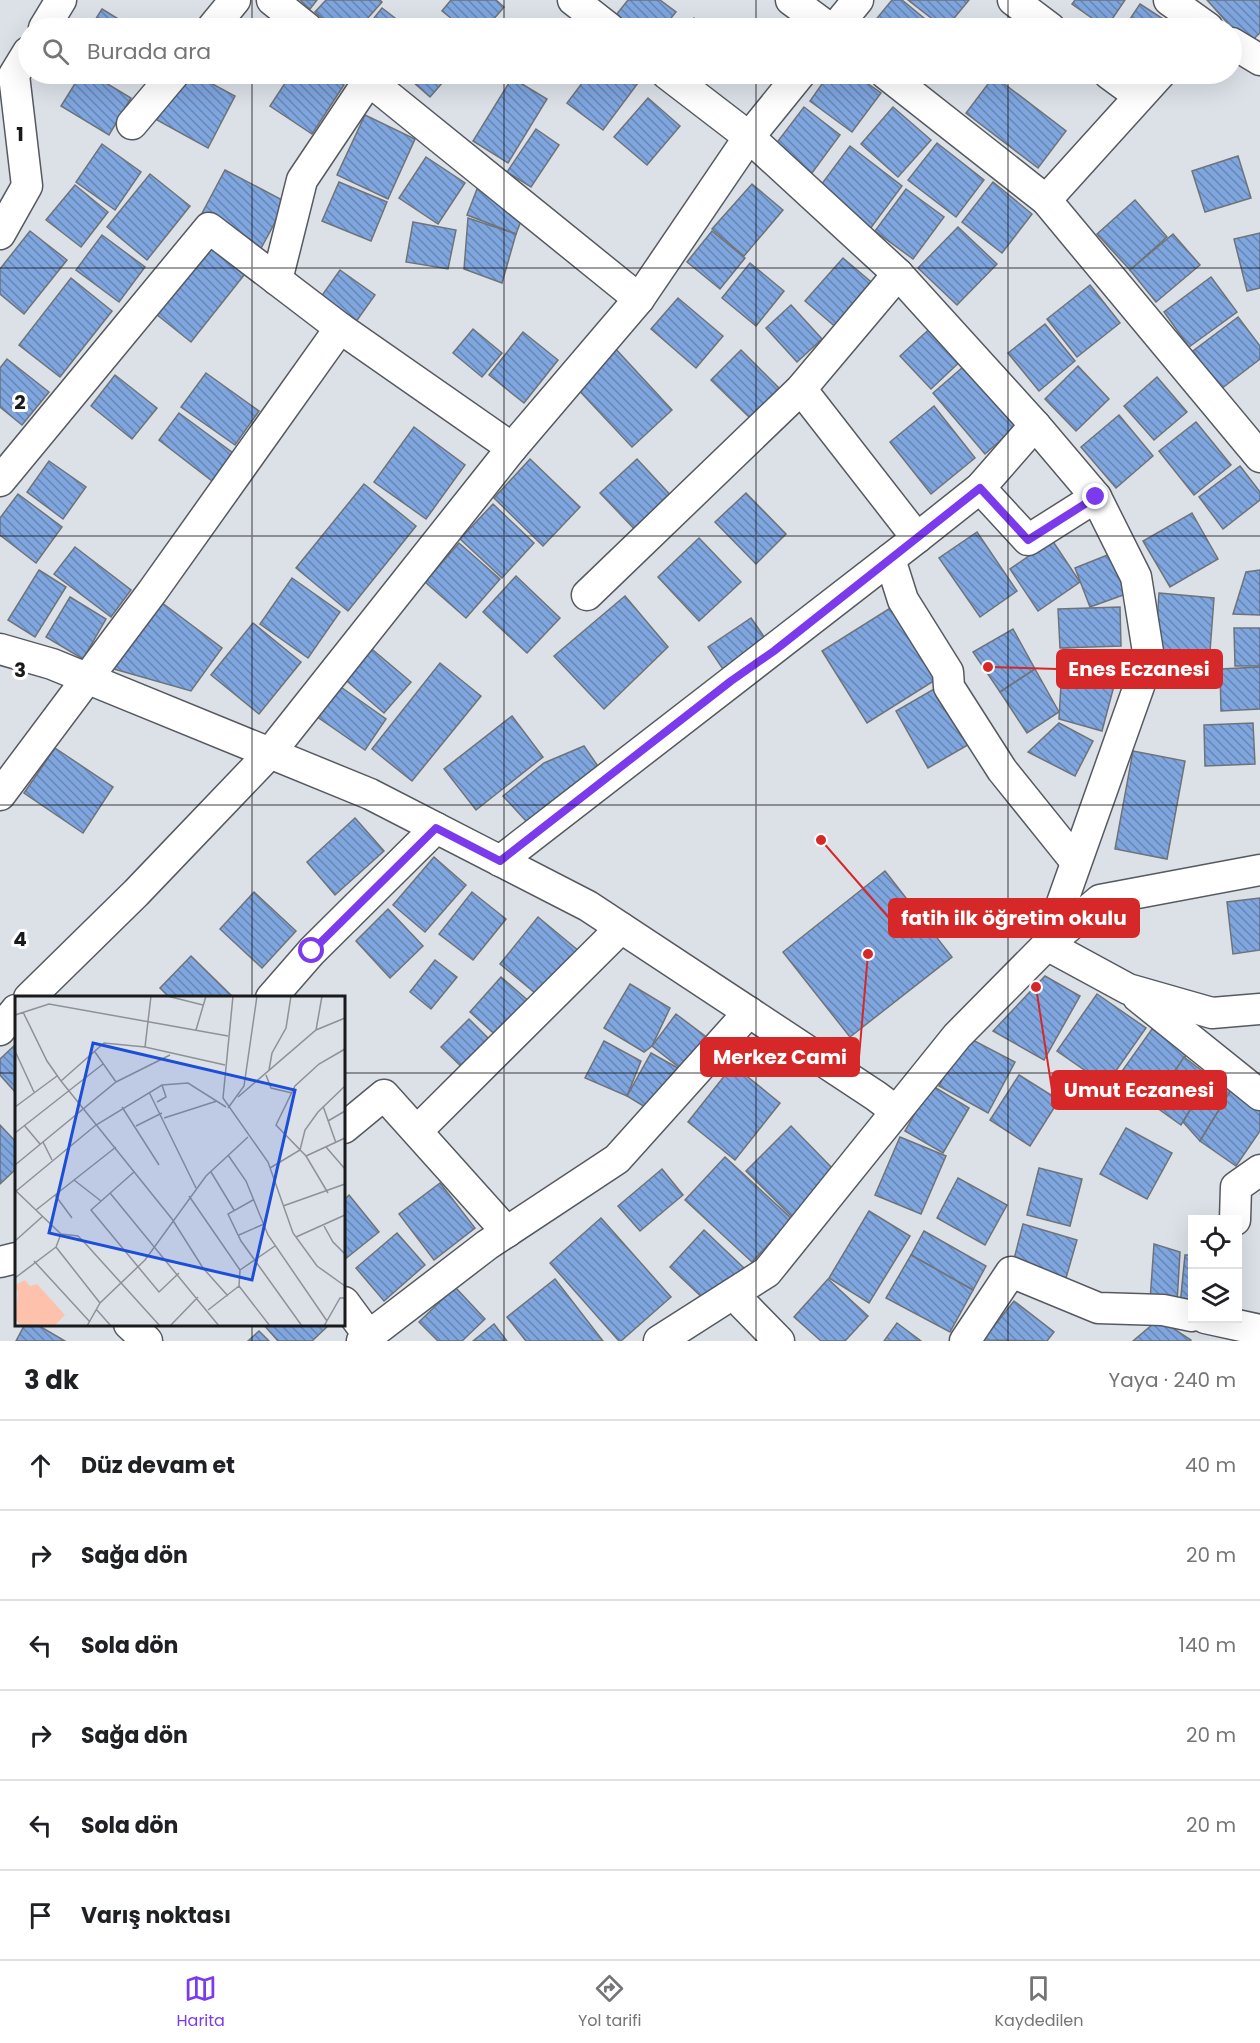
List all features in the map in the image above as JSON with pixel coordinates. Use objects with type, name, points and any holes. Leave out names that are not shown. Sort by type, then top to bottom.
[{"type":"street","points":[[50,18],[61,0]]},
{"type":"street","points":[[220,18],[235,0]]},
{"type":"street","points":[[272,0],[294,18]]},
{"type":"street","points":[[573,0],[596,18]]},
{"type":"street","points":[[791,0],[816,18]]},
{"type":"street","points":[[844,18],[858,0]]},
{"type":"street","points":[[1013,0],[1037,18]]},
{"type":"street","points":[[1169,0],[1192,18]]},
{"type":"street","points":[[1242,49],[1260,60]]},
{"type":"street","points":[[0,234],[27,186],[14,67]]},
{"type":"street","points":[[132,124],[166,84]]},
{"type":"street","points":[[277,280],[302,180],[361,84]]},
{"type":"street","points":[[374,84],[639,299]]},
{"type":"street","points":[[680,84],[749,137],[898,274],[1035,425],[1096,497],[1136,577],[1149,658],[1047,945]]},
{"type":"street","points":[[31,996],[136,893],[270,753],[512,448],[639,299],[749,137],[792,84]]},
{"type":"street","points":[[899,84],[1046,200],[1260,457]]},
{"type":"street","points":[[1123,84],[1139,96]]},
{"type":"street","points":[[1046,200],[1150,84]]},
{"type":"street","points":[[0,481],[208,228],[340,328],[512,448]]},
{"type":"street","points":[[587,595],[801,389],[898,274]]},
{"type":"street","points":[[0,795],[152,592],[340,328]]},
{"type":"street","points":[[801,389],[917,538]]},
{"type":"street","points":[[500,861],[980,488],[1035,425]]},
{"type":"street","points":[[980,488],[1028,540],[1096,497]]},
{"type":"street","points":[[890,559],[903,600],[948,672],[949,687],[1002,770],[1076,862]]},
{"type":"street","points":[[0,649],[52,664],[370,794],[588,906],[896,1111]]},
{"type":"street","points":[[273,996],[312,951],[436,828]]},
{"type":"street","points":[[659,1341],[767,1272],[957,1036],[1047,945],[1100,900],[1260,870]]},
{"type":"street","points":[[417,1131],[621,928]]},
{"type":"street","points":[[1047,945],[1128,989],[1260,1095]]},
{"type":"street","points":[[1128,989],[1212,1013],[1260,1009]]},
{"type":"street","points":[[0,1030],[15,1011]]},
{"type":"street","points":[[345,1304],[365,1338],[507,1232],[617,1159],[749,1012]]},
{"type":"street","points":[[345,1127],[384,1095],[507,1232]]},
{"type":"street","points":[[1235,1215],[1236,1187],[1260,1170]]},
{"type":"street","points":[[0,1262],[15,1258]]},
{"type":"street","points":[[965,1341],[1011,1272],[1098,1308],[1163,1310],[1188,1315]]},
{"type":"street","points":[[733,1294],[779,1341]]},
{"type":"building","points":[[300,0],[317,0],[310,9]]},
{"type":"building","points":[[326,0],[380,0],[382,2],[368,18],[322,18],[315,12]]},
{"type":"building","points":[[451,0],[496,0],[504,7],[495,18],[451,18],[442,11]]},
{"type":"building","points":[[628,0],[660,0],[676,12],[671,18],[614,18]]},
{"type":"building","points":[[892,0],[902,0],[924,18],[877,18]]},
{"type":"building","points":[[908,0],[969,0],[954,18],[931,18]]},
{"type":"building","points":[[1075,0],[1125,0],[1113,18],[1092,18],[1072,4]]},
{"type":"building","points":[[1207,0],[1260,0],[1260,33],[1247,45],[1242,39],[1242,18],[1223,18]]},
{"type":"building","points":[[1140,4],[1162,18],[1131,18]]},
{"type":"building","points":[[382,8],[395,18],[374,18]]},
{"type":"building","points":[[102,9],[117,18],[96,18]]},
{"type":"building","points":[[75,84],[108,84],[131,98],[109,135],[61,106]]},
{"type":"building","points":[[177,84],[213,84],[235,96],[208,148],[157,120]]},
{"type":"building","points":[[284,84],[344,85],[312,134],[270,106]]},
{"type":"building","points":[[415,84],[441,84],[430,97]]},
{"type":"building","points":[[508,84],[522,84],[547,99],[508,163],[473,141]]},
{"type":"building","points":[[581,84],[637,84],[603,130],[567,103]]},
{"type":"building","points":[[822,84],[868,84],[881,93],[852,132],[810,101]]},
{"type":"building","points":[[988,84],[1004,84],[1066,131],[1038,168],[966,113]]},
{"type":"building","points":[[648,98],[680,126],[647,165],[614,137]]},
{"type":"building","points":[[804,107],[840,135],[812,173],[775,145]]},
{"type":"building","points":[[893,107],[931,140],[898,177],[861,144]]},
{"type":"building","points":[[365,115],[415,139],[388,199],[337,175]]},
{"type":"building","points":[[536,129],[559,145],[531,187],[507,172]]},
{"type":"building","points":[[937,143],[984,180],[956,217],[908,180]]},
{"type":"building","points":[[102,144],[141,172],[115,210],[76,182]]},
{"type":"building","points":[[850,146],[902,186],[870,229],[818,189]]},
{"type":"building","points":[[1238,156],[1251,198],[1205,212],[1192,171]]},
{"type":"building","points":[[426,157],[465,183],[438,224],[399,198]]},
{"type":"building","points":[[225,170],[286,202],[259,252],[199,219]]},
{"type":"building","points":[[150,174],[190,206],[147,260],[107,227]]},
{"type":"building","points":[[339,182],[387,202],[371,241],[322,221]]},
{"type":"building","points":[[993,182],[1032,214],[1002,253],[962,222]]},
{"type":"building","points":[[479,184],[524,213],[516,234],[467,215]]},
{"type":"building","points":[[752,184],[783,210],[744,256],[712,229]]},
{"type":"building","points":[[75,185],[108,212],[81,247],[46,220]]},
{"type":"building","points":[[906,189],[944,217],[913,259],[875,231]]},
{"type":"building","points":[[1135,200],[1167,237],[1130,270],[1097,234]]},
{"type":"building","points":[[468,218],[516,234],[502,283],[464,269]]},
{"type":"building","points":[[413,222],[456,230],[448,269],[406,262]]},
{"type":"building","points":[[958,227],[997,264],[957,305],[918,268]]},
{"type":"building","points":[[30,231],[67,260],[24,314],[0,294],[0,269]]},
{"type":"building","points":[[712,231],[745,258],[720,289],[687,262]]},
{"type":"building","points":[[1260,233],[1260,288],[1247,291],[1234,239]]},
{"type":"building","points":[[1173,234],[1200,265],[1156,302],[1130,270]]},
{"type":"building","points":[[102,235],[145,267],[119,302],[76,270]]},
{"type":"building","points":[[213,242],[248,270],[191,342],[156,314]]},
{"type":"building","points":[[843,258],[876,286],[838,329],[805,301]]},
{"type":"building","points":[[750,263],[784,291],[756,326],[722,298]]},
{"type":"building","points":[[340,270],[375,295],[353,326],[318,301]]},
{"type":"building","points":[[1211,277],[1237,312],[1189,347],[1164,312]]},
{"type":"building","points":[[71,278],[112,311],[60,377],[19,345]]},
{"type":"building","points":[[1090,285],[1120,323],[1077,357],[1047,319]]},
{"type":"building","points":[[678,298],[723,336],[696,368],[651,329]]},
{"type":"building","points":[[791,305],[822,339],[797,362],[766,328]]},
{"type":"building","points":[[1238,317],[1260,346],[1260,359],[1221,389],[1193,351]]},
{"type":"building","points":[[936,323],[966,356],[931,389],[900,356]]},
{"type":"building","points":[[1045,324],[1075,361],[1039,391],[1008,353]]},
{"type":"building","points":[[473,329],[502,353],[482,377],[453,353]]},
{"type":"building","points":[[523,332],[558,360],[524,403],[489,375]]},
{"type":"building","points":[[613,346],[672,410],[632,447],[573,384]]},
{"type":"building","points":[[741,350],[779,388],[750,418],[711,380]]},
{"type":"building","points":[[7,359],[49,392],[22,425],[0,407],[0,368]]},
{"type":"building","points":[[971,360],[1023,421],[985,454],[933,393]]},
{"type":"building","points":[[1078,366],[1109,399],[1076,431],[1045,399]]},
{"type":"building","points":[[206,373],[259,411],[235,445],[181,407]]},
{"type":"building","points":[[115,375],[157,408],[132,439],[91,406]]},
{"type":"building","points":[[1157,377],[1187,412],[1154,440],[1124,406]]},
{"type":"building","points":[[934,406],[975,458],[931,494],[890,442]]},
{"type":"building","points":[[179,413],[233,453],[212,481],[159,440]]},
{"type":"building","points":[[1119,415],[1153,456],[1116,488],[1081,447]]},
{"type":"building","points":[[1196,422],[1231,465],[1194,495],[1159,451]]},
{"type":"building","points":[[414,427],[465,465],[426,519],[374,482]]},
{"type":"building","points":[[530,459],[580,507],[543,546],[494,498]]},
{"type":"building","points":[[637,459],[676,501],[640,535],[600,493]]},
{"type":"building","points":[[49,461],[86,487],[63,519],[27,492]]},
{"type":"building","points":[[1240,466],[1260,492],[1260,500],[1223,529],[1199,497]]},
{"type":"building","points":[[364,484],[416,526],[348,611],[296,568]]},
{"type":"building","points":[[746,493],[786,534],[756,564],[715,522]]},
{"type":"building","points":[[18,494],[62,527],[36,563],[0,535],[0,518]]},
{"type":"building","points":[[493,504],[534,543],[502,578],[460,539]]},
{"type":"building","points":[[1192,513],[1218,559],[1170,587],[1143,541]]},
{"type":"building","points":[[977,532],[1017,591],[980,617],[939,558]]},
{"type":"building","points":[[699,538],[741,582],[699,621],[658,577]]},
{"type":"building","points":[[1052,540],[1080,582],[1038,611],[1010,569]]},
{"type":"building","points":[[459,543],[500,579],[466,618],[425,582]]},
{"type":"building","points":[[75,547],[131,590],[111,617],[54,574]]},
{"type":"building","points":[[1110,554],[1126,594],[1090,607],[1075,568]]},
{"type":"building","points":[[39,570],[66,587],[35,637],[8,620]]},
{"type":"building","points":[[1260,570],[1260,615],[1233,614],[1246,572]]},
{"type":"building","points":[[516,576],[560,618],[527,653],[483,612]]},
{"type":"building","points":[[292,578],[340,612],[308,658],[260,624]]},
{"type":"building","points":[[1159,593],[1214,598],[1208,678],[1154,674]]},
{"type":"building","points":[[625,596],[668,647],[604,709],[554,656]]},
{"type":"building","points":[[70,597],[106,619],[83,659],[46,637]]},
{"type":"building","points":[[157,599],[222,648],[191,691],[107,667]]},
{"type":"building","points":[[903,600],[948,672],[867,723],[822,651]]},
{"type":"building","points":[[1120,607],[1121,646],[1060,648],[1058,609]]},
{"type":"building","points":[[751,618],[774,651],[731,681],[708,647]]},
{"type":"building","points":[[253,623],[301,662],[259,714],[211,675]]},
{"type":"building","points":[[1234,628],[1260,628],[1260,666],[1235,666]]},
{"type":"building","points":[[1013,629],[1035,669],[1000,692],[973,652]]},
{"type":"building","points":[[367,645],[411,682],[384,713],[341,676]]},
{"type":"building","points":[[1063,649],[1123,652],[1102,731],[1059,719]]},
{"type":"building","points":[[440,663],[481,696],[412,781],[372,749]]},
{"type":"building","points":[[1260,667],[1260,709],[1221,711],[1220,669]]},
{"type":"building","points":[[1035,669],[1059,712],[1027,733],[1000,692]]},
{"type":"building","points":[[338,685],[386,719],[365,750],[316,716]]},
{"type":"building","points":[[941,685],[973,742],[928,768],[896,711]]},
{"type":"building","points":[[512,716],[543,757],[476,810],[444,769]]},
{"type":"building","points":[[1059,723],[1093,741],[1075,776],[1028,752]]},
{"type":"building","points":[[1253,723],[1255,764],[1205,766],[1204,725]]},
{"type":"building","points":[[584,746],[602,772],[527,822],[503,796],[544,763]]},
{"type":"building","points":[[55,748],[113,787],[83,833],[24,793]]},
{"type":"building","points":[[1133,751],[1185,761],[1167,859],[1115,849]]},
{"type":"building","points":[[355,818],[384,851],[335,895],[307,862]]},
{"type":"building","points":[[434,857],[466,885],[425,932],[393,905]]},
{"type":"building","points":[[885,871],[952,957],[850,1037],[783,952]]},
{"type":"building","points":[[254,892],[296,931],[262,968],[220,929]]},
{"type":"building","points":[[472,892],[506,919],[473,960],[439,934]]},
{"type":"building","points":[[1260,898],[1260,950],[1233,954],[1227,902]]},
{"type":"building","points":[[388,909],[423,946],[390,978],[356,941]]},
{"type":"building","points":[[538,917],[579,951],[541,998],[500,964]]},
{"type":"building","points":[[191,956],[232,996],[168,996],[160,988]]},
{"type":"building","points":[[435,960],[457,977],[431,1009],[410,992]]},
{"type":"building","points":[[1045,976],[1080,996],[1044,1060],[993,1031]]},
{"type":"building","points":[[501,977],[531,1003],[500,1039],[470,1012]]},
{"type":"building","points":[[630,984],[670,1008],[652,1046],[644,1052],[604,1028]]},
{"type":"building","points":[[1097,994],[1146,1028],[1106,1085],[1057,1051]]},
{"type":"building","points":[[676,1014],[709,1039],[685,1072],[652,1046]]},
{"type":"building","points":[[469,1019],[495,1045],[468,1073],[441,1047]]},
{"type":"building","points":[[1152,1029],[1187,1054],[1150,1105],[1115,1081]]},
{"type":"building","points":[[965,1036],[1015,1062],[988,1113],[939,1086]]},
{"type":"building","points":[[604,1041],[641,1061],[627,1096],[585,1078]]},
{"type":"building","points":[[15,1045],[15,1092],[0,1075],[0,1059]]},
{"type":"building","points":[[651,1053],[685,1072],[650,1110],[627,1096]]},
{"type":"building","points":[[1184,1057],[1210,1077],[1181,1125],[1153,1105]]},
{"type":"building","points":[[733,1065],[780,1103],[735,1160],[688,1122]]},
{"type":"building","points":[[1019,1075],[1059,1100],[1030,1146],[990,1120]]},
{"type":"building","points":[[1210,1077],[1231,1090],[1200,1141],[1183,1122]]},
{"type":"building","points":[[931,1085],[969,1108],[943,1153],[905,1131]]},
{"type":"building","points":[[1231,1090],[1260,1107],[1260,1131],[1236,1166],[1200,1141]]},
{"type":"building","points":[[0,1125],[15,1141],[15,1170],[0,1184]]},
{"type":"building","points":[[791,1126],[837,1173],[793,1218],[746,1171]]},
{"type":"building","points":[[1126,1128],[1172,1153],[1147,1199],[1100,1174]]},
{"type":"building","points":[[900,1137],[946,1156],[921,1214],[875,1195]]},
{"type":"building","points":[[725,1157],[792,1219],[752,1262],[685,1200]]},
{"type":"building","points":[[1039,1168],[1082,1179],[1070,1226],[1027,1215]]},
{"type":"building","points":[[662,1169],[683,1195],[640,1231],[618,1206]]},
{"type":"building","points":[[958,1178],[1007,1205],[985,1245],[937,1218]]},
{"type":"building","points":[[440,1183],[475,1228],[434,1260],[399,1214]]},
{"type":"building","points":[[349,1195],[379,1232],[345,1259],[345,1199]]},
{"type":"building","points":[[869,1211],[910,1236],[869,1303],[829,1278]]},
{"type":"building","points":[[601,1218],[671,1297],[621,1341],[550,1263]]},
{"type":"building","points":[[1023,1224],[1077,1240],[1066,1278],[1013,1263]]},
{"type":"building","points":[[704,1230],[744,1268],[710,1305],[670,1267]]},
{"type":"building","points":[[924,1231],[986,1266],[973,1290],[911,1255]]},
{"type":"building","points":[[397,1233],[425,1265],[384,1301],[356,1268]]},
{"type":"building","points":[[1154,1244],[1180,1252],[1177,1303],[1150,1301]]},
{"type":"building","points":[[911,1255],[973,1290],[950,1332],[886,1298]]},
{"type":"building","points":[[1185,1255],[1188,1255],[1188,1306],[1180,1305]]},
{"type":"building","points":[[555,1279],[603,1341],[526,1341],[507,1317]]},
{"type":"building","points":[[828,1279],[868,1316],[845,1341],[821,1341],[794,1317]]},
{"type":"building","points":[[455,1287],[485,1319],[462,1341],[438,1341],[419,1322]]},
{"type":"building","points":[[1014,1301],[1054,1332],[1047,1341],[983,1340]]},
{"type":"building","points":[[1159,1319],[1191,1340],[1133,1341]]},
{"type":"building","points":[[897,1323],[921,1341],[884,1341]]},
{"type":"building","points":[[494,1324],[507,1341],[473,1341]]},
{"type":"building","points":[[24,1326],[39,1326],[65,1341],[16,1341]]},
{"type":"building","points":[[265,1326],[328,1326],[312,1341],[278,1341]]},
{"type":"building","points":[[259,1331],[269,1341],[248,1341]]},
{"type":"place","name":"Enes Eczanesi","points":[[988,667]]},
{"type":"place","name":"fatih ilk öğretim okulu","points":[[821,840]]},
{"type":"place","name":"Merkez Cami","points":[[868,954]]},
{"type":"place","name":"Umut Eczanesi","points":[[1036,987]]},
{"type":"route","points":[[312,951],[436,828],[500,861],[731,681],[774,651],[980,488],[1028,540],[1096,497]]}]
